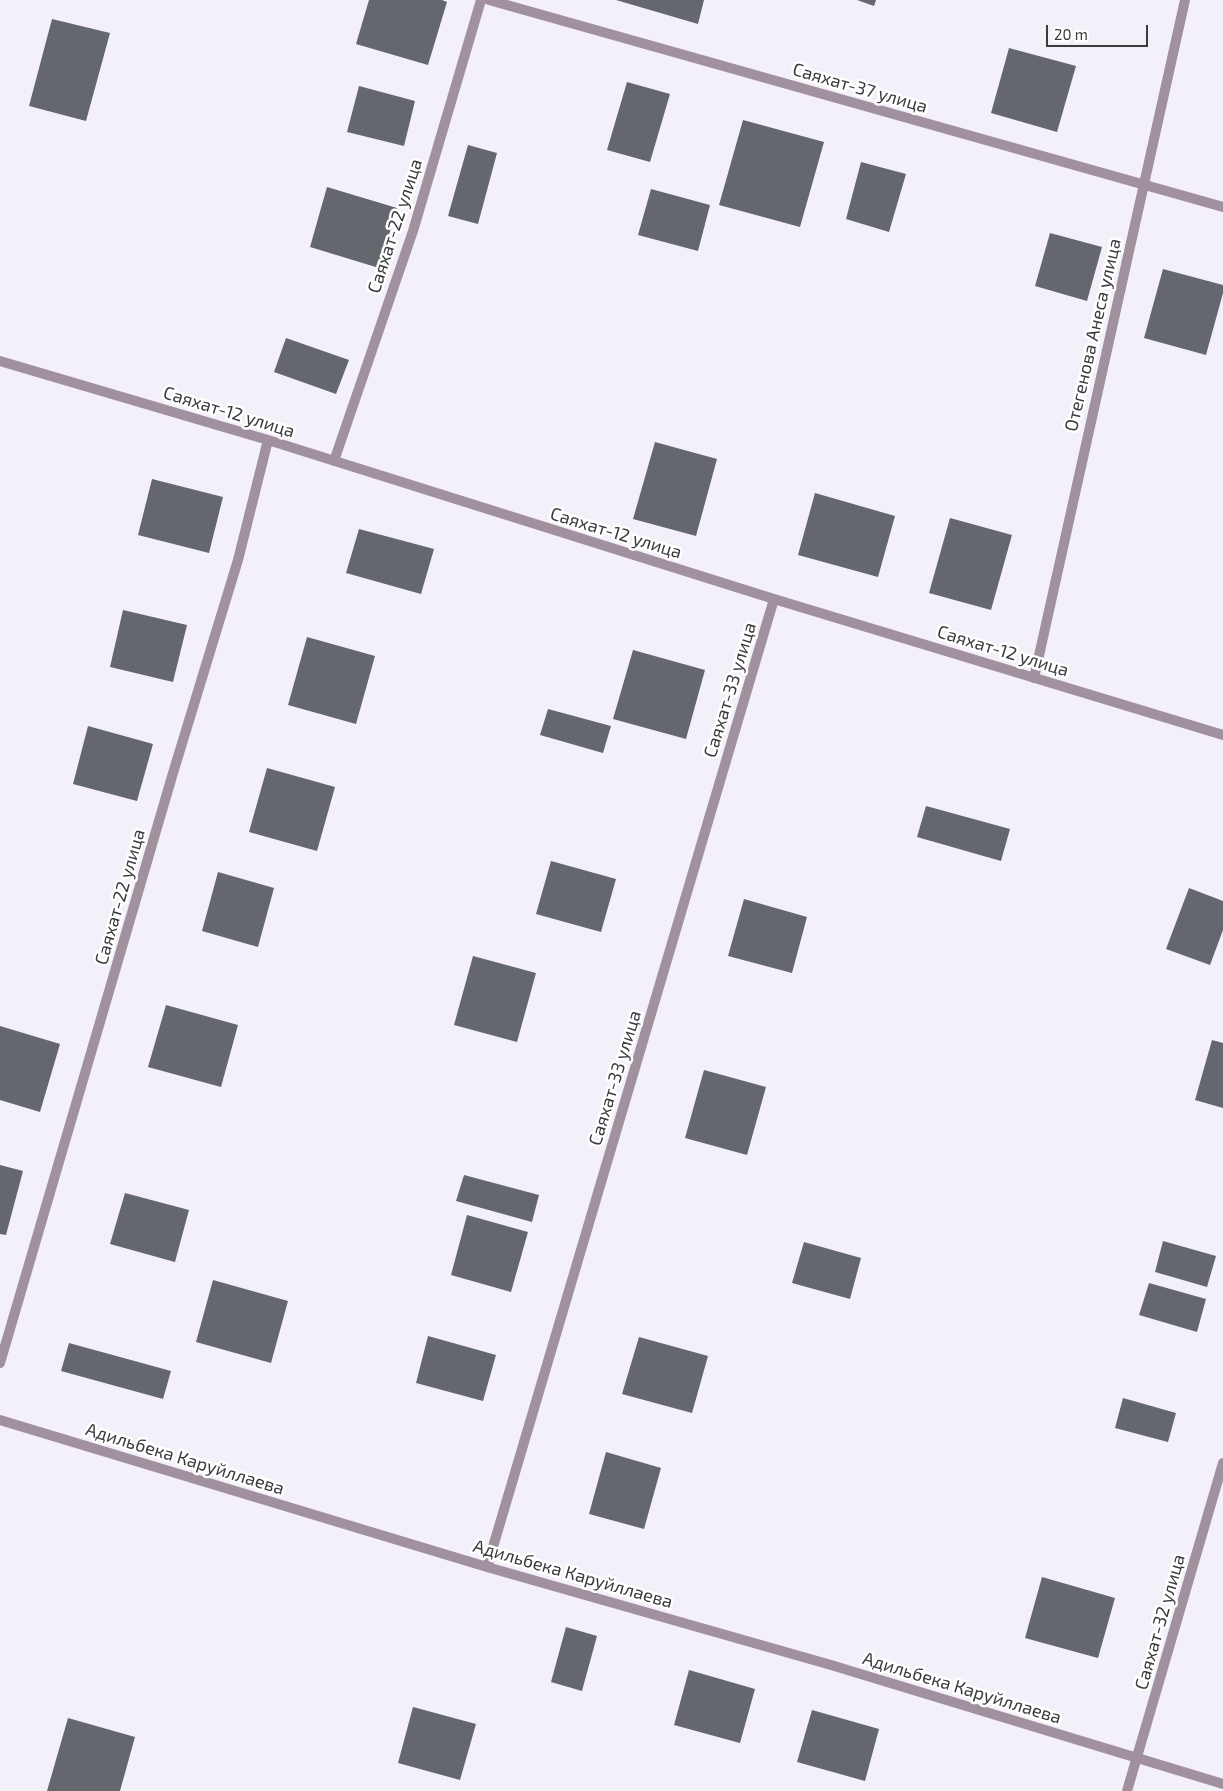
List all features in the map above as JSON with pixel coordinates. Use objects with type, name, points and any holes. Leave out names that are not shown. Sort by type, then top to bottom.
[{"type":"street","name":"Саяхат-22 улица","points":[[334,461],[413,231],[482,0]]},
{"type":"street","name":"Саяхат-37 улица","points":[[489,0],[1223,207]]},
{"type":"street","name":"Отегенова Анеса улица","points":[[1034,678],[1185,0]]},
{"type":"street","name":"Саяхат-12 улица","points":[[0,361],[268,440],[774,599],[1223,735]]},
{"type":"street","name":"Саяхат-22 улица","points":[[0,1363],[170,783],[238,560],[268,440]]},
{"type":"street","name":"Саяхат-33 улица","points":[[487,1567],[774,599]]},
{"type":"street","name":"Адильбека Каруйллаева","points":[[0,1420],[487,1567],[831,1665],[1223,1784]]},
{"type":"street","name":"Саяхат-32 улица","points":[[1127,1791],[1223,1462]]},
{"type":"building","points":[[369,0],[442,0],[447,2],[428,65],[356,44]]},
{"type":"building","points":[[616,0],[704,0],[698,24]]},
{"type":"building","points":[[857,0],[876,0],[874,6]]},
{"type":"building","points":[[52,19],[110,33],[86,121],[29,106]]},
{"type":"building","points":[[1009,48],[1076,66],[1057,132],[991,113]]},
{"type":"building","points":[[627,82],[670,94],[650,162],[607,150]]},
{"type":"building","points":[[359,86],[415,101],[404,146],[347,132]]},
{"type":"building","points":[[743,120],[824,142],[800,227],[719,205]]},
{"type":"building","points":[[468,145],[497,153],[478,224],[448,216]]},
{"type":"building","points":[[861,162],[906,174],[889,232],[846,219]]},
{"type":"building","points":[[327,187],[397,208],[379,268],[310,247]]},
{"type":"building","points":[[651,189],[710,205],[698,251],[638,235]]},
{"type":"building","points":[[1050,233],[1102,247],[1087,301],[1035,286]]},
{"type":"building","points":[[1163,269],[1223,285],[1223,293],[1206,355],[1144,338]]},
{"type":"building","points":[[286,338],[349,360],[336,394],[274,372]]},
{"type":"building","points":[[655,442],[717,459],[696,536],[633,519]]},
{"type":"building","points":[[152,479],[223,497],[209,553],[138,535]]},
{"type":"building","points":[[815,493],[895,516],[878,577],[798,555]]},
{"type":"building","points":[[950,518],[1012,535],[991,610],[929,593]]},
{"type":"building","points":[[359,529],[434,549],[421,594],[346,573]]},
{"type":"building","points":[[123,610],[187,625],[173,682],[110,667]]},
{"type":"building","points":[[307,637],[375,656],[356,724],[288,705]]},
{"type":"building","points":[[633,650],[705,670],[686,739],[613,719]]},
{"type":"building","points":[[548,709],[611,726],[603,753],[540,735]]},
{"type":"building","points":[[88,726],[153,744],[137,801],[73,784]]},
{"type":"building","points":[[267,768],[335,787],[317,851],[249,832]]},
{"type":"building","points":[[926,806],[1010,829],[1001,861],[917,837]]},
{"type":"building","points":[[551,861],[616,879],[601,932],[536,914]]},
{"type":"building","points":[[218,872],[274,888],[258,947],[202,931]]},
{"type":"building","points":[[1189,888],[1223,901],[1223,930],[1210,965],[1166,949]]},
{"type":"building","points":[[744,899],[807,917],[792,973],[728,956]]},
{"type":"building","points":[[473,956],[536,973],[517,1042],[454,1025]]},
{"type":"building","points":[[166,1005],[238,1025],[221,1087],[148,1067]]},
{"type":"building","points":[[0,1026],[60,1044],[40,1112],[0,1100]]},
{"type":"building","points":[[1212,1040],[1223,1043],[1223,1108],[1195,1100]]},
{"type":"building","points":[[704,1070],[766,1087],[747,1155],[685,1138]]},
{"type":"building","points":[[0,1165],[23,1171],[6,1235],[0,1234]]},
{"type":"building","points":[[464,1175],[539,1195],[532,1222],[456,1201]]},
{"type":"building","points":[[125,1193],[189,1210],[175,1262],[110,1244]]},
{"type":"building","points":[[467,1215],[528,1232],[511,1292],[451,1275]]},
{"type":"building","points":[[1163,1241],[1216,1256],[1207,1287],[1155,1272]]},
{"type":"building","points":[[804,1242],[861,1258],[850,1299],[792,1283]]},
{"type":"building","points":[[213,1280],[288,1301],[271,1363],[196,1342]]},
{"type":"building","points":[[1149,1283],[1206,1299],[1197,1332],[1139,1315]]},
{"type":"building","points":[[428,1336],[496,1355],[483,1401],[416,1383]]},
{"type":"building","points":[[639,1337],[708,1356],[692,1413],[622,1394]]},
{"type":"building","points":[[69,1343],[171,1371],[163,1399],[61,1371]]},
{"type":"building","points":[[1123,1398],[1176,1413],[1168,1442],[1115,1428]]},
{"type":"building","points":[[606,1452],[661,1468],[644,1529],[589,1514]]},
{"type":"building","points":[[1042,1577],[1115,1598],[1098,1658],[1025,1638]]},
{"type":"building","points":[[566,1627],[597,1636],[582,1691],[551,1682]]},
{"type":"building","points":[[689,1670],[755,1689],[740,1743],[674,1725]]},
{"type":"building","points":[[413,1707],[476,1724],[460,1780],[398,1763]]},
{"type":"building","points":[[812,1710],[879,1729],[865,1781],[797,1762]]},
{"type":"building","points":[[68,1718],[135,1737],[120,1791],[47,1791]]}]
